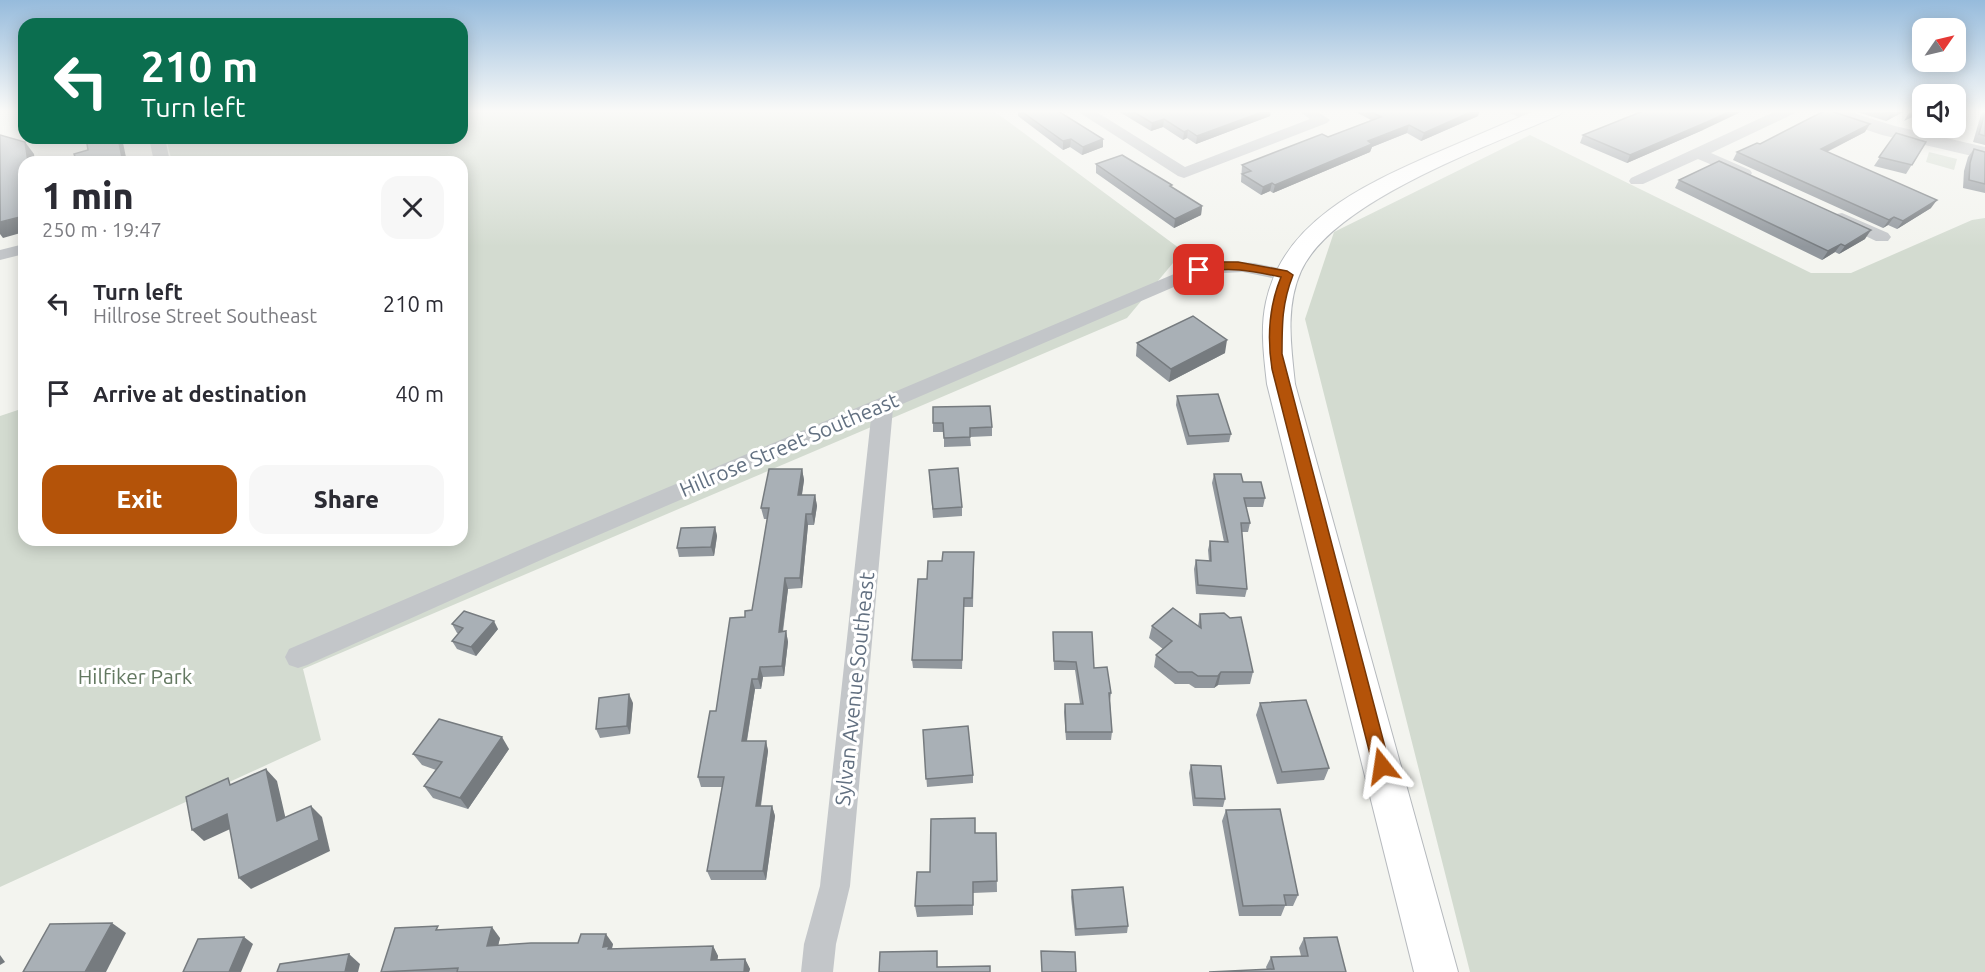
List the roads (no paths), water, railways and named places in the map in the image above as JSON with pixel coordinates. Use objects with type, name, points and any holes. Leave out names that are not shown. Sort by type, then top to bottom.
[{"type":"main road","points":[[1436,972],[1281,384],[1276,354],[1275,323],[1279,297],[1287,275],[1308,239],[1358,198],[1445,156]]},
{"type":"street","points":[[1157,156],[1184,173],[1227,156]]},
{"type":"street","points":[[1637,182],[1692,156]]},
{"type":"street","points":[[1706,156],[1764,183]]},
{"type":"street","points":[[1828,212],[1882,237]]},
{"type":"street","points":[[0,255],[18,250]]},
{"type":"street","name":"Hillrose Street Southeast","points":[[298,657],[1199,270],[1213,266],[1238,265],[1287,275]]},
{"type":"street","name":"Sylvan Avenue Southeast","points":[[817,972],[820,944],[835,886],[883,405]]},
{"type":"park label","name":"Hilfiker Park","points":[[135,677]]}]
